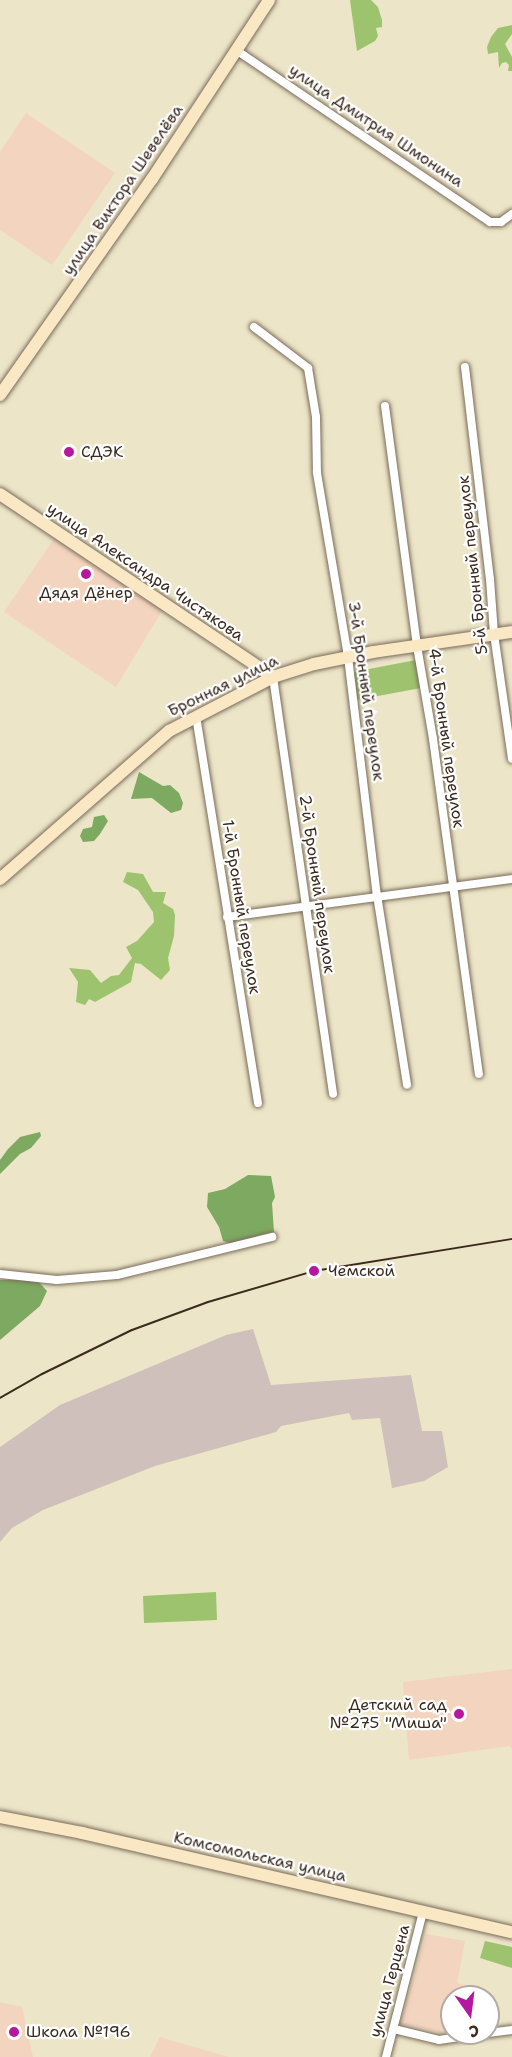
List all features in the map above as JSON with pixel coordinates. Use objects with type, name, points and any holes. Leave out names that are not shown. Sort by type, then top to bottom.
[{"type":"street","name":"улица Виктора Шевелёва","points":[[0,395],[152,179],[269,0]]},
{"type":"street","name":"улица Дмитрия Шмонина","points":[[236,50],[490,222],[501,222],[512,214]]},
{"type":"street","name":"3-й Бронный переулок","points":[[254,327],[308,368],[316,417],[317,473],[348,657],[377,895],[407,1085]]},
{"type":"street","name":"5-й Бронный переулок","points":[[465,367],[490,579],[494,634],[512,759]]},
{"type":"street","name":"4-й Бронный переулок","points":[[385,406],[479,1074]]},
{"type":"street","name":"улица Александра Чистякова","points":[[0,494],[273,677]]},
{"type":"street","name":"Бронная улица","points":[[0,879],[169,731],[273,677],[348,657],[512,632]]},
{"type":"street","name":"2-й Бронный переулок","points":[[273,677],[333,1094]]},
{"type":"street","name":"1-й Бронный переулок","points":[[196,716],[258,1103]]},
{"type":"street","points":[[227,917],[377,895],[512,879]]},
{"type":"street","points":[[0,1274],[57,1280],[117,1275],[272,1238]]},
{"type":"street","name":"Комсомольская улица","points":[[0,1817],[101,1837],[512,1932]]},
{"type":"street","name":"улица Герцена","points":[[386,2057],[423,1912]]},
{"type":"street","points":[[394,2029],[440,2040]]},
{"type":"shaded area","points":[[26,113],[115,173],[52,265],[0,230],[0,152]]},
{"type":"shaded area","points":[[58,533],[165,606],[116,687],[4,612]]},
{"type":"shaded area","points":[[253,1329],[271,1385],[411,1375],[422,1431],[442,1431],[448,1467],[424,1481],[392,1488],[380,1418],[352,1420],[349,1413],[281,1426],[276,1432],[155,1466],[43,1510],[12,1528],[0,1542],[0,1447],[60,1405],[226,1335]]},
{"type":"shaded area","name":"Детский сад №275 \"Миша\"","points":[[512,1669],[512,1749],[510,1746],[409,1760],[403,1682]]},
{"type":"shaded area","points":[[426,1934],[465,1941],[457,1983],[463,1985],[440,1985],[440,2033],[400,2024]]},
{"type":"shaded area","name":"Школа №196","points":[[0,2002],[22,2007],[33,2057],[0,2057]]},
{"type":"shaded area","points":[[160,2037],[229,2057],[150,2057]]},
{"type":"green space","points":[[350,0],[371,0],[378,7],[382,20],[382,27],[376,28],[378,36],[375,41],[357,51]]},
{"type":"green space","points":[[512,25],[512,34],[505,44],[512,57],[512,71],[508,71],[509,65],[506,62],[502,63],[499,68],[498,52],[488,54],[487,47],[498,28]]},
{"type":"green space","points":[[416,660],[421,688],[356,700],[353,672]]},
{"type":"green space","points":[[139,772],[163,786],[170,785],[179,793],[183,803],[181,810],[171,813],[152,798],[131,799]]},
{"type":"green space","points":[[104,815],[108,821],[100,834],[94,841],[83,842],[80,836],[83,829],[92,827],[94,817]]},
{"type":"green space","points":[[127,872],[143,874],[153,892],[166,892],[163,903],[173,909],[175,915],[174,936],[168,958],[170,970],[161,980],[141,964],[135,963],[131,982],[95,1002],[89,999],[85,1005],[76,1002],[78,982],[69,968],[90,970],[101,983],[111,976],[119,975],[132,958],[126,947],[137,941],[154,922],[153,912],[138,890],[123,882]]},
{"type":"green space","points":[[40,1132],[41,1136],[31,1148],[20,1154],[0,1174],[0,1160],[8,1149],[20,1137]]},
{"type":"green space","points":[[248,1175],[271,1176],[275,1197],[272,1203],[274,1232],[235,1245],[223,1241],[219,1227],[207,1207],[208,1193],[225,1189]]},
{"type":"green space","points":[[36,1279],[47,1291],[40,1306],[0,1340],[0,1280]]},
{"type":"green space","points":[[216,1592],[217,1620],[144,1623],[143,1596]]},
{"type":"green space","points":[[485,1941],[512,1947],[512,1968],[480,1958]]},
{"type":"railway","points":[[0,1398],[42,1374],[132,1330],[208,1302],[314,1271],[512,1239]]},
{"type":"place","name":"СДЭК","points":[[69,452]]},
{"type":"place","name":"Дядя Дёнер","points":[[86,574]]},
{"type":"place","name":"Чемской","points":[[314,1271]]},
{"type":"place","name":"Детский сад №275 \"Миша\"","points":[[459,1714]]},
{"type":"place","name":"Школа №196","points":[[14,2032]]}]
